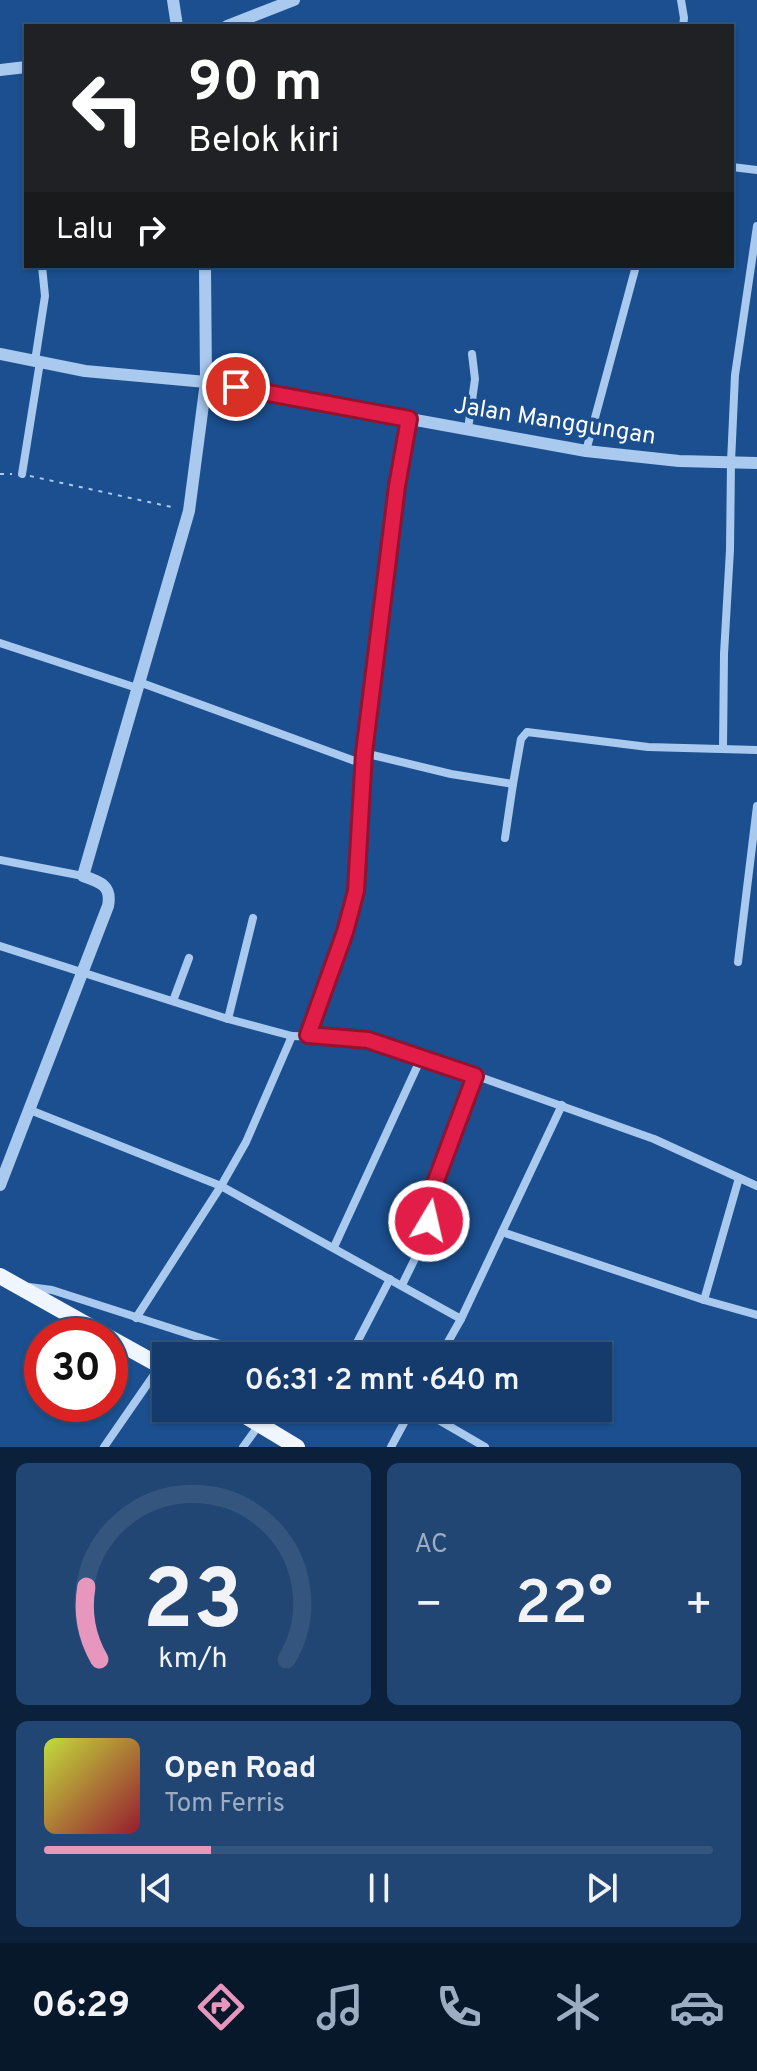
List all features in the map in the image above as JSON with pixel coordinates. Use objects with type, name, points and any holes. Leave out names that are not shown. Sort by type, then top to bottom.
[{"type":"main road","points":[[0,1276],[75,1318]]},
{"type":"main road","points":[[128,1348],[152,1362]]},
{"type":"main road","points":[[255,1422],[297,1447]]},
{"type":"street","points":[[173,0],[177,24]]},
{"type":"street","points":[[232,24],[294,0]]},
{"type":"street","points":[[681,0],[683,24]]},
{"type":"street","points":[[0,70],[24,67]]},
{"type":"street","points":[[734,167],[757,170]]},
{"type":"street","points":[[723,749],[735,375],[757,226]]},
{"type":"street","points":[[22,474],[45,296],[42,268]]},
{"type":"street","points":[[83,876],[189,511],[206,382],[205,268]]},
{"type":"street","points":[[586,451],[635,268]]},
{"type":"street","name":"Jalan Manggungan","points":[[0,354],[121,375],[206,382],[586,451],[668,460],[757,463]]},
{"type":"street","points":[[468,429],[475,379],[472,354]]},
{"type":"street","points":[[308,1035],[356,891],[364,753],[397,486],[409,419]]},
{"type":"street","points":[[0,643],[138,685],[363,764]]},
{"type":"street","points":[[505,838],[521,739],[527,732],[648,747],[757,750]]},
{"type":"street","points":[[364,753],[451,774],[513,784]]},
{"type":"street","points":[[738,962],[757,806]]},
{"type":"street","points":[[0,860],[83,876],[105,885],[109,898],[0,1185]]},
{"type":"street","points":[[228,1019],[253,918]]},
{"type":"street","points":[[0,946],[228,1019],[292,1036],[368,1040],[422,1056],[654,1139],[757,1186]]},
{"type":"street","points":[[173,1001],[189,958]]},
{"type":"street","points":[[136,1318],[246,1142],[292,1036]]},
{"type":"street","points":[[334,1247],[422,1056]]},
{"type":"street","points":[[402,1285],[428,1232],[427,1206],[475,1076]]},
{"type":"street","points":[[448,1342],[562,1105]]},
{"type":"street","points":[[30,1110],[221,1186],[461,1319]]},
{"type":"street","points":[[704,1300],[739,1178]]},
{"type":"street","points":[[502,1232],[757,1315]]},
{"type":"street","points":[[357,1342],[390,1279]]},
{"type":"street","points":[[17,1285],[52,1290],[212,1342]]},
{"type":"street","points":[[104,1447],[152,1383]]},
{"type":"street","points":[[391,1447],[404,1422]]},
{"type":"street","points":[[442,1422],[485,1447]]},
{"type":"street","points":[[243,1447],[260,1425]]},
{"type":"path","points":[[0,474],[22,474],[105,490],[189,511]]},
{"type":"route","points":[[236,387],[409,419],[397,486],[364,753],[356,891],[345,932],[308,1035],[390,1045],[475,1076],[428,1202],[429,1221]]}]
